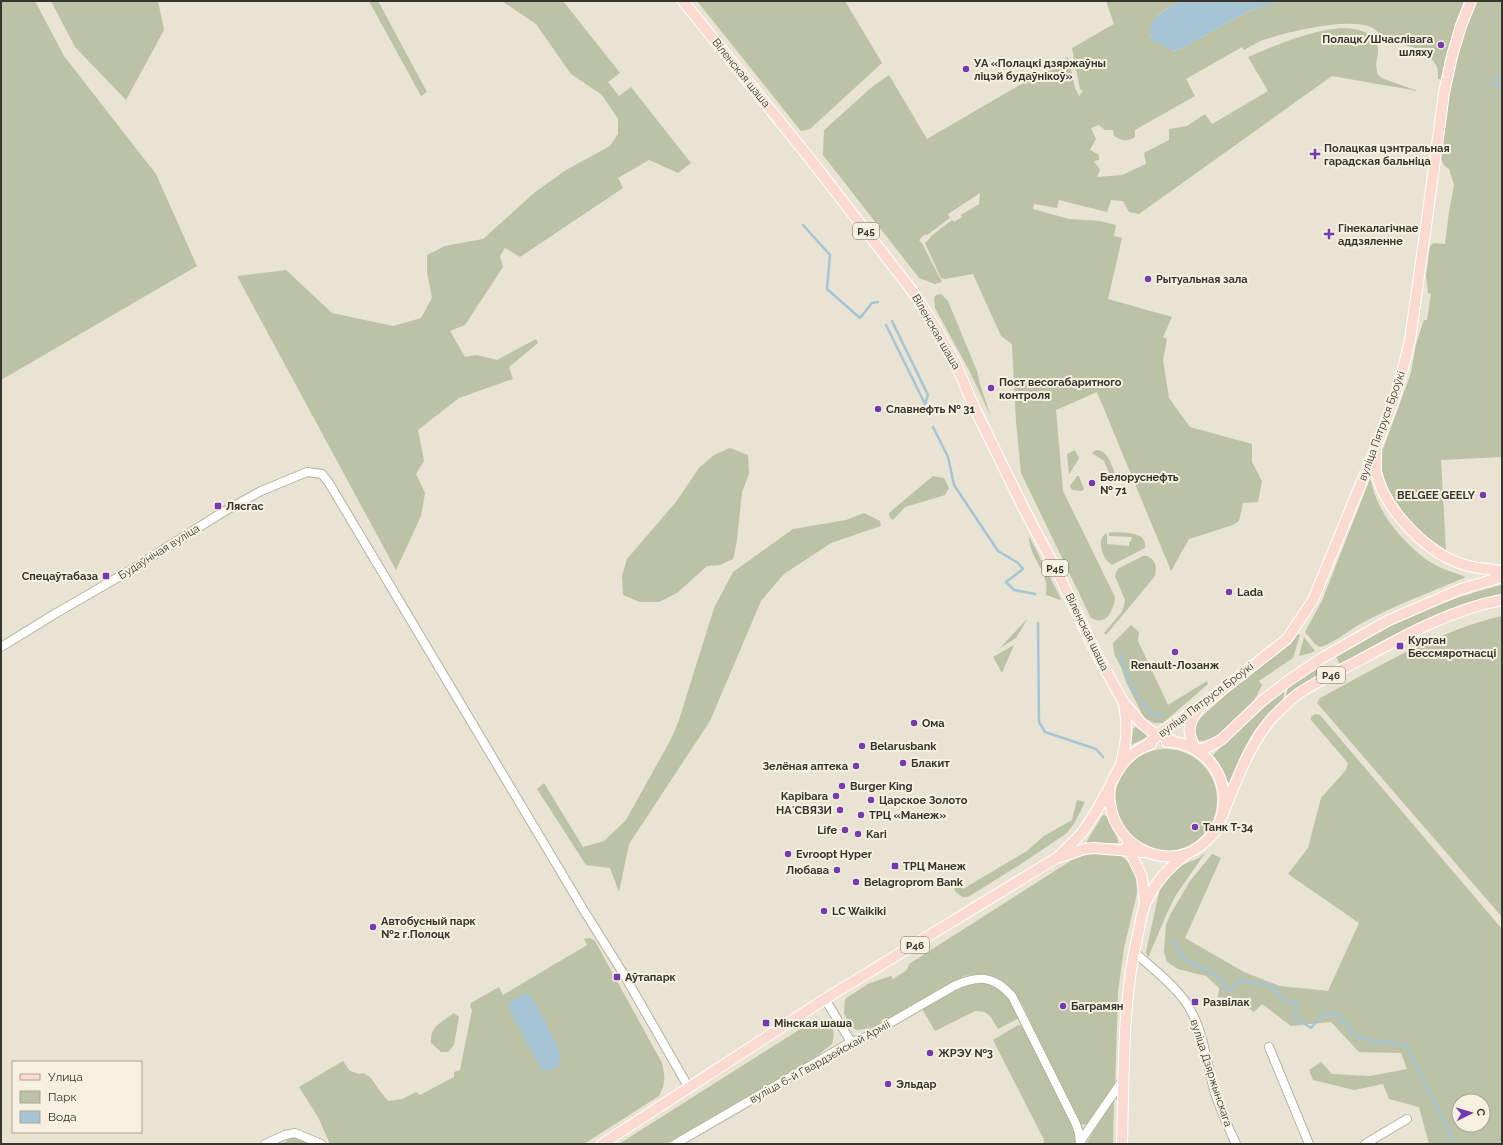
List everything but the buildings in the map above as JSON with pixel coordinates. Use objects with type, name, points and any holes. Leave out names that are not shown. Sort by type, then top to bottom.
[{"type":"main road","name":"Віленская шаша","points":[[683,1],[847,205],[913,292],[933,323],[956,364],[978,414],[1096,653],[1124,703]]},
{"type":"main road","name":"вуліца Пятруся Броўкі","points":[[1146,746],[1159,735],[1200,707],[1287,639],[1296,628],[1313,600],[1395,397],[1408,347],[1428,219],[1444,93],[1452,56],[1470,1]]},
{"type":"main road","points":[[1376,447],[1376,472],[1384,494],[1400,517],[1420,539],[1442,555],[1468,566],[1502,571]]},
{"type":"main road","name":"Р46","points":[[1196,750],[1208,747],[1221,740],[1262,701],[1322,658],[1394,618],[1461,589],[1502,577]]},
{"type":"main road","name":"Р46","points":[[1111,784],[1109,804],[1115,822],[1123,835],[1134,846],[1157,856],[1186,854],[1206,842],[1215,832],[1247,758],[1258,738],[1274,717],[1302,691],[1397,640],[1442,619],[1490,602],[1502,600]]},
{"type":"main road","name":"Р45","points":[[1124,703],[1141,723],[1173,742]]},
{"type":"main road","name":"Р45","points":[[1120,766],[1127,736],[1124,703]]},
{"type":"main road","points":[[1196,750],[1190,738],[1189,731],[1190,723],[1200,707]]},
{"type":"main road","name":"Р46","points":[[602,1144],[825,999],[1058,857],[1082,833],[1097,810],[1120,766],[1128,757],[1146,746],[1158,742],[1185,744],[1206,758],[1220,779],[1223,791],[1224,805],[1221,819]]},
{"type":"main road","points":[[1123,835],[1129,851],[1138,865],[1142,877],[1145,904]]},
{"type":"main road","name":"Р46","points":[[1058,857],[1089,849],[1102,848],[1146,852]]},
{"type":"main road","points":[[1122,1144],[1127,996],[1134,952],[1145,904],[1156,884],[1167,870],[1186,854]]},
{"type":"street","name":"Будаўнічая вуліца","points":[[1,647],[134,568],[222,512],[261,491],[307,472],[322,474],[329,483],[579,903],[624,973],[689,1088]]},
{"type":"street","name":"вуліца Дзяржынскага","points":[[1134,952],[1173,987],[1184,1000],[1195,1018],[1203,1040],[1215,1093],[1236,1144]]},
{"type":"street","name":"вуліца 6-й Гвардзейскай Арміі","points":[[675,1144],[851,1042],[864,1038],[965,980],[976,978],[988,979],[997,982],[1012,996],[1076,1124],[1080,1143]]},
{"type":"street","points":[[825,999],[851,1042]]},
{"type":"street","points":[[1269,1047],[1309,1144]]},
{"type":"street","points":[[1080,1143],[1124,1077]]},
{"type":"street","points":[[1369,1143],[1406,1119]]},
{"type":"street","points":[[265,1144],[286,1135],[295,1133],[321,1144]]},
{"type":"green space","points":[[1,1],[35,1],[64,56],[156,174],[197,266],[1,380]]},
{"type":"green space","points":[[51,1],[158,1],[164,30],[126,100],[75,47]]},
{"type":"green space","points":[[369,1],[378,1],[427,92],[421,96]]},
{"type":"green space","points":[[502,1],[563,1],[620,73],[608,82],[619,96],[631,87],[691,163],[678,173],[649,160],[618,178],[623,188],[520,257],[505,248],[500,256],[503,267],[465,325],[450,331],[465,357],[476,355],[497,360],[536,339],[538,343],[509,367],[513,379],[459,398],[418,430],[424,461],[416,474],[425,493],[421,516],[396,570],[237,276],[286,270],[332,313],[393,326],[421,318],[432,298],[427,272],[427,255],[445,246],[483,239],[534,193],[566,170],[610,146],[618,134],[618,119],[602,95],[571,74],[536,24]]},
{"type":"green space","points":[[697,1],[845,1],[882,63],[810,129],[801,131]]},
{"type":"green space","points":[[1106,1],[1181,1],[1160,14],[1153,22],[1151,28],[1150,36],[1174,51],[1247,12],[1279,1],[1464,1],[1455,24],[1441,79],[1438,79],[1435,63],[1424,53],[1406,45],[1394,44],[1387,41],[1371,27],[1361,24],[1333,25],[1287,33],[1263,40],[1244,50],[1242,47],[1186,79],[1195,96],[1135,130],[1135,137],[1132,139],[1120,139],[1114,136],[1113,130],[1105,130],[1099,125],[1091,128],[1096,139],[1090,150],[1099,155],[1099,160],[1094,161],[1100,170],[1097,177],[1122,175],[1146,164],[1144,153],[1169,140],[1169,129],[1187,126],[1205,114],[1212,124],[1268,91],[1248,57],[1296,38],[1316,32],[1336,29],[1353,29],[1368,34],[1378,48],[1376,66],[1378,75],[1384,79],[1418,91],[1332,76],[1139,214],[1129,212],[1123,201],[1111,200],[1107,212],[1059,200],[1057,208],[1034,204],[1033,209],[1069,219],[1100,221],[1116,225],[1114,236],[1122,238],[1108,299],[1172,317],[1163,337],[1167,339],[1163,360],[1169,398],[1190,427],[1252,444],[1252,462],[1262,481],[1258,502],[1243,503],[1239,521],[1233,525],[1189,539],[1171,571],[1097,392],[1056,410],[1063,491],[1115,597],[1113,607],[1109,615],[1101,620],[1097,620],[1091,618],[1021,473],[1016,421],[1012,344],[1001,336],[973,274],[945,279],[941,278],[925,243],[930,237],[952,220],[954,222],[962,217],[961,215],[979,204],[980,193],[948,214],[950,218],[927,235],[925,234],[919,240],[942,282],[935,284],[919,278],[823,155],[824,130],[872,87],[889,75],[927,139],[1068,57],[1075,88],[1079,96],[1083,91],[1080,89],[1072,48],[1114,24]]},
{"type":"green space","points":[[1475,1],[1502,1],[1502,457],[1441,460],[1446,550],[1423,535],[1404,514],[1389,491],[1382,472],[1382,452],[1411,373],[1416,344],[1424,320],[1427,320],[1431,294],[1428,293],[1426,275],[1430,246],[1434,243],[1445,244],[1454,185],[1449,169],[1444,165],[1441,159],[1441,148],[1447,117],[1448,94],[1456,57]]},
{"type":"green space","points":[[941,294],[948,301],[977,371],[991,417],[970,372],[935,308],[934,298],[936,295]]},
{"type":"green space","points":[[730,448],[748,455],[749,474],[742,492],[737,540],[733,559],[720,565],[707,566],[677,593],[659,602],[640,602],[623,595],[622,576],[627,559],[676,502],[699,468],[714,455]]},
{"type":"green space","points":[[1075,450],[1079,458],[1069,474],[1067,454]]},
{"type":"green space","points":[[1096,450],[1103,452],[1106,455],[1115,473],[1110,475],[1104,461],[1092,453]]},
{"type":"green space","points":[[933,476],[944,478],[949,488],[945,495],[905,507],[893,520],[890,518],[889,513]]},
{"type":"green space","points":[[1077,476],[1079,476],[1084,489],[1082,491],[1072,490],[1070,486]]},
{"type":"green space","points":[[1370,479],[1377,499],[1387,519],[1405,541],[1431,563],[1466,577],[1387,610],[1357,626],[1331,643],[1320,647],[1315,644],[1305,632],[1322,601]]},
{"type":"green space","points":[[864,513],[880,521],[881,526],[831,543],[784,574],[761,601],[710,721],[629,844],[619,892],[610,868],[586,865],[537,789],[544,783],[583,847],[604,841],[626,820],[671,739],[679,720],[714,608],[733,572],[793,529],[846,520]]},
{"type":"green space","points":[[1109,532],[1138,535],[1145,542],[1145,548],[1112,565],[1103,554],[1101,540],[1103,536],[1107,533],[1107,544],[1129,546],[1129,542],[1131,541],[1132,537],[1109,536]]},
{"type":"green space","points":[[1029,536],[1061,599],[1060,600],[1046,595],[1046,582],[1031,549]]},
{"type":"green space","points":[[1143,556],[1147,556],[1154,562],[1156,567],[1155,576],[1106,635],[1104,633],[1121,613],[1125,600],[1115,576],[1116,572],[1119,568]]},
{"type":"green space","points":[[1502,585],[1502,594],[1460,606],[1439,614],[1340,664],[1336,657],[1392,625],[1419,613],[1460,597]]},
{"type":"green space","points":[[1502,616],[1502,917],[1317,703],[1320,698],[1386,662],[1431,640]]},
{"type":"green space","points":[[1028,618],[1016,638],[1000,648]]},
{"type":"green space","points":[[1131,625],[1139,632],[1138,641],[1168,705],[1207,681],[1208,684],[1163,723],[1154,723],[1146,719],[1142,714],[1114,654],[1113,643]]},
{"type":"green space","points":[[1298,634],[1300,635],[1293,658],[1259,681],[1262,685],[1253,702],[1242,714],[1228,728],[1219,734],[1203,741],[1196,740],[1193,732],[1196,722],[1241,681],[1290,643]]},
{"type":"green space","points":[[1304,637],[1315,651],[1299,656]]},
{"type":"green space","points":[[1014,645],[1002,673],[993,657]]},
{"type":"green space","points":[[1322,666],[1325,672],[1286,698],[1288,686]]},
{"type":"green space","points":[[1285,688],[1283,700],[1267,715],[1255,730],[1244,749],[1229,784],[1219,763],[1213,755],[1266,702]]},
{"type":"green space","points":[[1315,714],[1320,715],[1502,929],[1502,1144],[1429,1144],[1419,1107],[1389,1099],[1383,1084],[1354,1090],[1313,1080],[1309,1070],[1321,1062],[1332,1074],[1370,1076],[1407,1069],[1401,1053],[1359,1052],[1331,1022],[1291,1026],[1262,1004],[1254,1012],[1236,999],[1218,997],[1219,988],[1206,976],[1178,969],[1167,962],[1164,952],[1166,925],[1170,915],[1190,881],[1212,854],[1221,858],[1185,938],[1244,972],[1280,986],[1328,991],[1359,923],[1288,874],[1308,848],[1321,798],[1346,770],[1348,763],[1311,720],[1311,717]]},
{"type":"green space","points":[[1137,726],[1147,735],[1147,737],[1131,745],[1133,729]]},
{"type":"green space","points":[[1166,749],[1185,753],[1202,764],[1213,781],[1217,800],[1213,819],[1202,836],[1185,847],[1166,851],[1147,847],[1130,836],[1119,819],[1115,800],[1119,781],[1130,764],[1147,753]]},
{"type":"green space","points":[[1077,800],[1085,802],[1075,822],[1067,833],[968,897],[962,897],[955,891],[954,887],[960,885],[963,889],[1027,851],[1044,836],[1072,820]]},
{"type":"green space","points":[[1103,815],[1107,816],[1117,837],[1118,843],[1087,843],[1088,839]]},
{"type":"green space","points":[[1100,853],[1121,856],[1130,863],[1137,877],[1138,889],[1124,948],[1118,992],[1115,1086],[1088,1124],[1080,1125],[1078,1122],[1022,1004],[1011,988],[999,978],[984,974],[964,976],[871,1028],[858,1030],[850,1026],[844,1013],[845,999],[868,984],[891,976],[893,979],[907,970],[909,964],[1072,860],[1085,855]]},
{"type":"green space","points":[[1205,853],[1176,895],[1148,958],[1146,952],[1160,888],[1167,878],[1180,866],[1199,858]]},
{"type":"green space","points":[[590,938],[595,941],[662,1063],[664,1080],[659,1096],[584,1144],[330,1144],[318,1117],[299,1087],[343,1061],[350,1071],[359,1074],[364,1073],[371,1078],[388,1101],[402,1099],[416,1092],[420,1095],[454,1077],[454,1072],[460,1070],[472,1010],[470,1007],[471,1003],[499,987],[503,995],[587,945],[584,939]]},
{"type":"green space","points":[[967,983],[986,983],[1004,993],[1019,1018],[998,1029],[992,1018],[987,1013],[975,1011],[935,1031],[922,1009]]},
{"type":"green space","points":[[454,1013],[459,1017],[454,1045],[448,1052],[441,1052],[431,1043],[432,1033],[441,1022]]},
{"type":"green space","points":[[821,1019],[829,1023],[833,1028],[832,1044],[813,1059],[666,1144],[619,1144],[813,1021]]},
{"type":"green space","points":[[1018,1025],[1023,1026],[1074,1130],[1077,1144],[1044,1144],[1044,1140],[993,1040]]},
{"type":"green space","points":[[1111,1101],[1114,1101],[1113,1144],[1086,1144]]},
{"type":"green space","points":[[294,1136],[312,1144],[281,1144],[287,1141],[285,1138]]},
{"type":"water","points":[[1181,1],[1279,1],[1247,12],[1182,48],[1173,51],[1157,42],[1153,43],[1150,35],[1150,28],[1162,12]]},
{"type":"water","points":[[525,993],[530,995],[543,1017],[561,1055],[558,1066],[549,1071],[541,1069],[508,1007],[511,1001]]},
{"type":"waterway","points":[[1502,78],[1496,78],[1493,84],[1502,87]]},
{"type":"waterway","points":[[803,225],[830,255],[827,289],[860,318],[872,303],[878,302]]},
{"type":"waterway","points":[[892,321],[928,395],[925,404]]},
{"type":"waterway","points":[[886,325],[925,404]]},
{"type":"waterway","points":[[933,427],[948,457],[954,485],[998,551],[1018,563],[1023,569],[1006,582],[1014,590],[1035,594]]},
{"type":"waterway","points":[[1038,623],[1039,722],[1045,732],[1096,749],[1103,757]]},
{"type":"waterway","points":[[1120,654],[1125,670],[1137,694],[1153,714],[1163,715]]},
{"type":"waterway","points":[[1172,940],[1184,959],[1223,980],[1225,990],[1232,989],[1240,980],[1272,986],[1283,1000],[1297,1003],[1295,1017],[1311,1028],[1323,1014],[1341,1015],[1341,1023],[1349,1024],[1351,1035],[1363,1039],[1406,1045],[1455,1144]]},
{"type":"place","name":"Полацк/Шчаслівага шляху","points":[[1441,45]]},
{"type":"place","name":"УА «Полацкі дзяржаўны ліцэй будаўнікоў»","points":[[966,69]]},
{"type":"place","name":"Полацкая цэнтральная гарадская бальніца","points":[[1315,154]]},
{"type":"place","name":"Гінекалагічнае аддзяленне","points":[[1329,234]]},
{"type":"place","name":"Рытуальная зала","points":[[1148,279]]},
{"type":"place","name":"Пост весогабаритного контроля","points":[[991,388]]},
{"type":"place","name":"Славнефть № 31","points":[[878,409]]},
{"type":"place","name":"Белоруснефть № 71","points":[[1092,483]]},
{"type":"place","name":"BELGEE GEELY","points":[[1483,495]]},
{"type":"place","name":"Лясгас","points":[[218,506]]},
{"type":"place","name":"Спецаўтабаза","points":[[106,576]]},
{"type":"place","name":"Lada","points":[[1229,592]]},
{"type":"place","name":"Курган Бессмяротнасці","points":[[1400,646]]},
{"type":"place","name":"Renault-Лозанж","points":[[1175,652]]},
{"type":"place","name":"Ома","points":[[914,723]]},
{"type":"place","name":"Belarusbank","points":[[862,746]]},
{"type":"place","name":"Блакит","points":[[903,763]]},
{"type":"place","name":"Зелёная аптека","points":[[856,766]]},
{"type":"place","name":"Burger King","points":[[842,786]]},
{"type":"place","name":"Kapibara","points":[[836,796]]},
{"type":"place","name":"Царское Золото","points":[[871,800]]},
{"type":"place","name":"НАʼСВЯЗИ","points":[[840,810]]},
{"type":"place","name":"ТРЦ «Манеж»","points":[[861,815]]},
{"type":"place","name":"Танк Т-34","points":[[1195,827]]},
{"type":"place","name":"Life","points":[[845,830]]},
{"type":"place","name":"Kari","points":[[858,834]]},
{"type":"place","name":"Evroopt Hyper","points":[[788,854]]},
{"type":"place","name":"ТРЦ Манеж","points":[[895,866]]},
{"type":"place","name":"Любава","points":[[837,870]]},
{"type":"place","name":"Belagroprom Bank","points":[[856,882]]},
{"type":"place","name":"LC Waikiki","points":[[824,911]]},
{"type":"place","name":"Автобусный парк №2 г.Полоцк","points":[[373,927]]},
{"type":"place","name":"Аўтапарк","points":[[617,977]]},
{"type":"place","name":"Развілак","points":[[1195,1002]]},
{"type":"place","name":"Баграмян","points":[[1063,1006]]},
{"type":"place","name":"Мінская шаша","points":[[766,1023]]},
{"type":"place","name":"ЖРЭУ №3","points":[[930,1053]]},
{"type":"place","name":"Эльдар","points":[[888,1084]]}]
